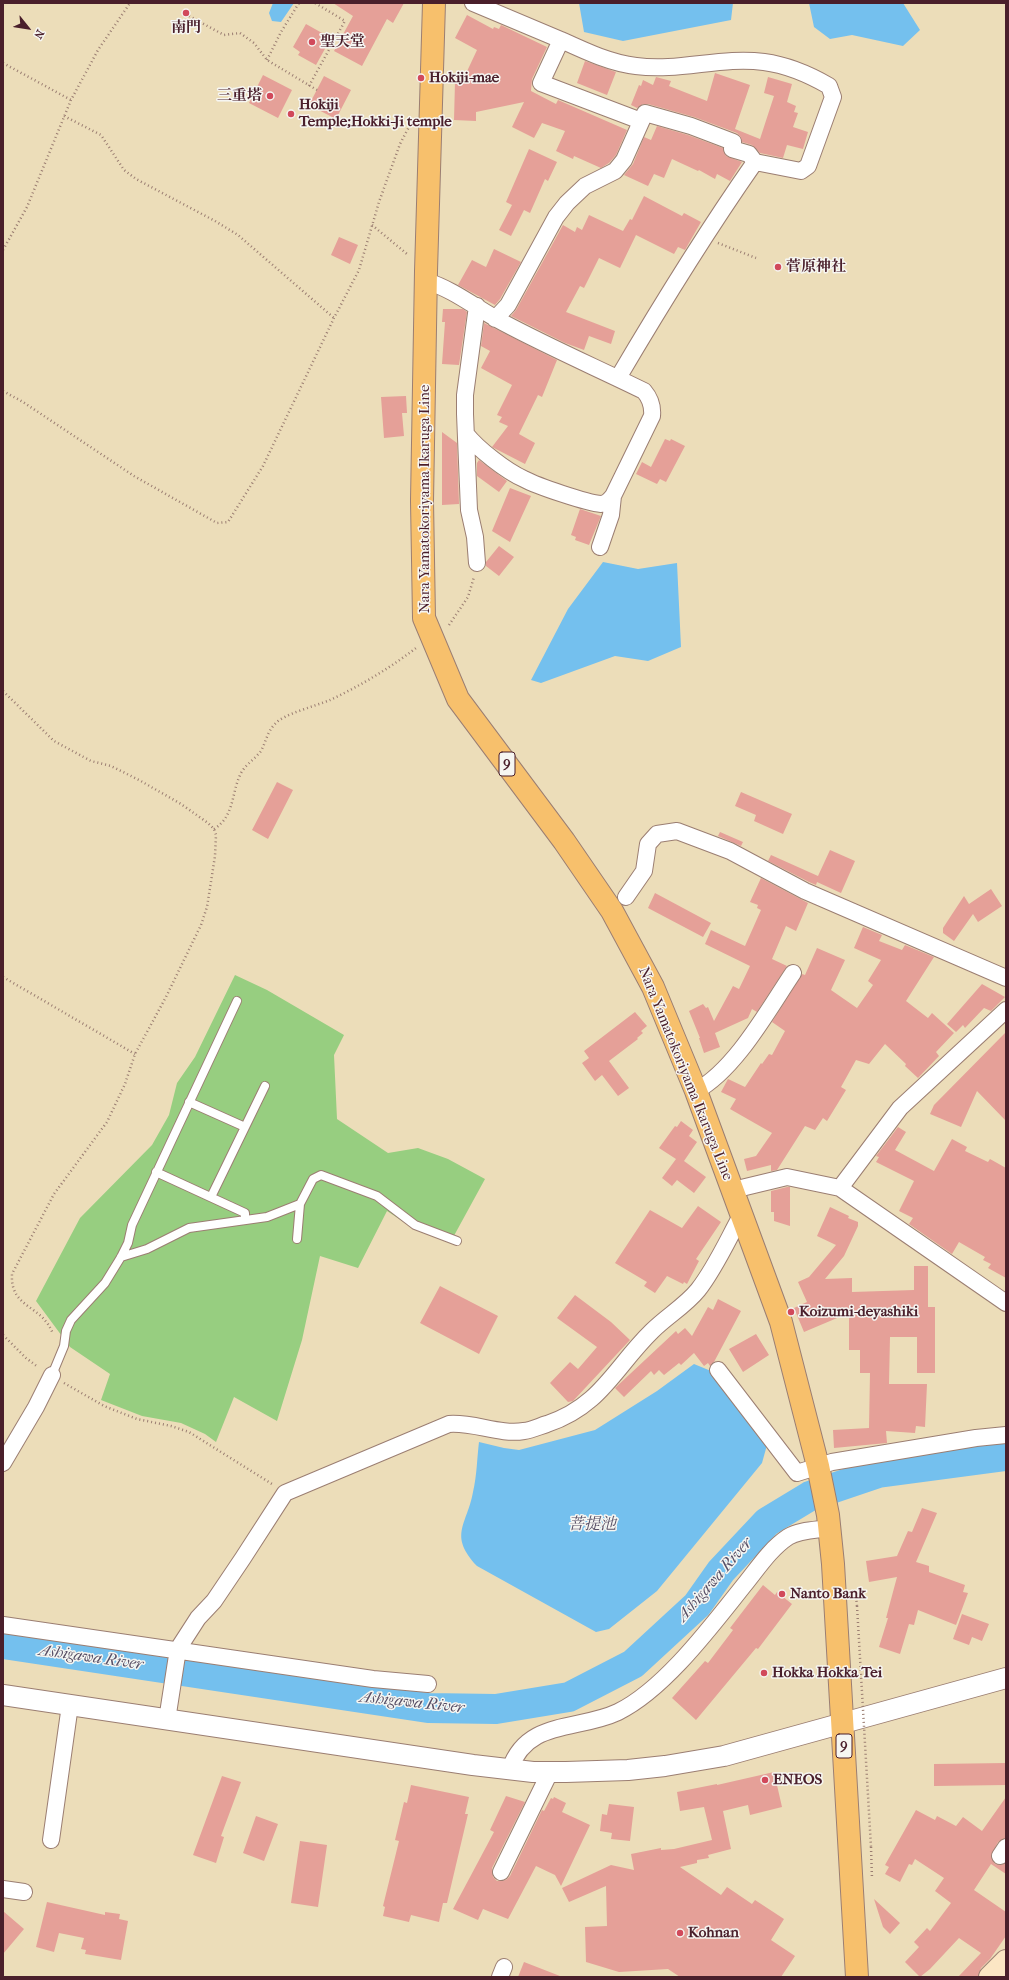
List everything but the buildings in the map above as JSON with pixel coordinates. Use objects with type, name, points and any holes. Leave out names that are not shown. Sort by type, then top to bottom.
[{"type":"main road","name":"Nara Yamatokoriyama Ikaruga Line","points":[[434,3],[426,281],[422,501],[424,618],[458,700],[564,841],[612,911],[653,987],[696,1091],[782,1322],[819,1470],[828,1521],[833,1564],[857,1977]]},
{"type":"main road","points":[[990,1977],[1006,1961]]},
{"type":"street","points":[[473,3],[604,59],[636,66],[668,68],[737,61],[763,61],[784,66],[829,86],[833,96],[808,166],[801,171],[755,162],[749,154],[732,149],[733,142],[691,126],[645,113],[628,154],[615,171],[595,180],[577,192],[556,217],[508,305],[496,319]]},
{"type":"street","points":[[562,40],[541,83],[641,121]]},
{"type":"street","points":[[618,378],[672,288],[728,200],[755,162]]},
{"type":"street","points":[[426,281],[438,284],[477,306],[496,319],[644,391],[651,401],[652,409],[649,424],[613,496],[608,502],[601,504],[524,480],[479,448],[466,434]]},
{"type":"street","points":[[477,306],[465,395],[469,510],[475,537],[477,563]]},
{"type":"street","points":[[600,547],[611,515],[613,496]]},
{"type":"street","points":[[626,898],[644,871],[648,844],[657,834],[677,831],[730,851],[805,891],[1006,978]]},
{"type":"street","points":[[696,1091],[704,1086],[730,1061],[755,1030],[793,973]]},
{"type":"street","points":[[840,1188],[900,1108],[1006,1010]]},
{"type":"street","points":[[733,1190],[787,1176],[840,1188],[1006,1302]]},
{"type":"street","points":[[167,1720],[178,1649],[198,1618],[214,1601],[285,1493],[449,1424],[462,1423],[514,1432],[525,1431],[558,1420],[576,1412],[601,1392],[653,1330],[687,1302],[698,1290],[710,1273],[742,1214]]},
{"type":"street","points":[[718,1370],[797,1472],[819,1470],[832,1462],[976,1438],[1006,1435]]},
{"type":"street","points":[[3,1463],[33,1413],[52,1375]]},
{"type":"street","points":[[510,1769],[514,1756],[523,1745],[537,1736],[555,1729],[604,1718],[619,1711],[655,1687],[720,1616],[772,1552],[788,1537],[828,1521]]},
{"type":"street","points":[[3,1625],[178,1649],[374,1679],[428,1684]]},
{"type":"street","points":[[3,1695],[425,1759],[510,1769],[550,1772],[597,1772],[664,1766],[724,1756],[1006,1678]]},
{"type":"street","points":[[51,1840],[70,1705]]},
{"type":"street","points":[[501,1872],[550,1772]]},
{"type":"street","points":[[3,1889],[24,1892]]},
{"type":"lane","points":[[52,1375],[71,1320],[105,1283],[128,1243],[132,1225],[188,1102],[237,1001]]},
{"type":"lane","points":[[211,1197],[265,1086]]},
{"type":"lane","points":[[188,1102],[245,1127]]},
{"type":"lane","points":[[156,1172],[244,1212],[245,1220]]},
{"type":"lane","points":[[297,1239],[300,1204],[312,1179],[321,1175],[377,1196],[415,1225],[457,1241]]},
{"type":"lane","points":[[121,1257],[147,1249],[188,1228],[267,1217],[300,1204]]},
{"type":"path","points":[[3,250],[27,207],[71,100],[98,50],[130,3]]},
{"type":"path","points":[[267,60],[281,32],[299,3]]},
{"type":"path","points":[[309,86],[345,21],[315,3]]},
{"type":"path","points":[[189,16],[224,35],[240,33],[254,43],[267,60],[317,90]]},
{"type":"path","points":[[3,63],[71,100]]},
{"type":"path","points":[[64,116],[101,135],[124,170],[136,179],[215,220],[238,235],[334,318]]},
{"type":"path","points":[[3,390],[152,487],[217,523],[228,522],[263,466],[334,318],[359,270],[379,202],[400,144],[414,118]]},
{"type":"path","points":[[372,225],[409,255]]},
{"type":"path","points":[[726,246],[756,258]]},
{"type":"path","points":[[449,625],[468,597],[477,563]]},
{"type":"path","points":[[214,829],[226,819],[244,768],[262,750],[269,733],[276,722],[282,718],[315,707],[350,690],[421,645]]},
{"type":"path","points":[[3,691],[54,741],[91,761],[111,766],[139,780],[187,808],[214,829],[216,835],[215,856],[207,907],[201,925],[166,997],[135,1054],[125,1084],[107,1122],[54,1194],[12,1274],[12,1288],[14,1294],[46,1320],[52,1332],[59,1357]]},
{"type":"path","points":[[3,977],[135,1054]]},
{"type":"path","points":[[3,1335],[26,1358],[104,1406],[136,1419],[176,1427],[189,1432],[285,1493]]},
{"type":"path","points":[[857,1606],[871,1847]]},
{"type":"green space","points":[[235,975],[267,990],[344,1035],[334,1055],[337,1119],[388,1153],[418,1148],[448,1159],[485,1179],[450,1243],[413,1228],[387,1211],[358,1268],[320,1256],[302,1340],[277,1421],[234,1397],[216,1442],[205,1434],[181,1423],[142,1416],[101,1400],[110,1374],[70,1347],[36,1301],[80,1218],[152,1145],[169,1115],[177,1083],[195,1057]]},
{"type":"water","points":[[273,3],[294,3],[281,22],[272,21],[269,13]]},
{"type":"water","points":[[579,3],[733,3],[731,20],[623,41],[584,32]]},
{"type":"water","points":[[809,3],[903,3],[920,30],[903,46],[852,35],[830,39],[814,27]]},
{"type":"water","points":[[603,562],[638,569],[677,563],[681,647],[648,661],[615,656],[541,683],[531,680],[568,609]]},
{"type":"water","name":"菩提池","points":[[694,1364],[711,1371],[767,1445],[762,1463],[657,1591],[609,1629],[596,1632],[477,1566],[468,1555],[461,1538],[474,1486],[479,1442],[519,1450],[595,1430],[657,1391]]},
{"type":"waterway","name":"Ashigawa River","points":[[3,1644],[428,1708],[496,1709],[569,1697],[633,1664],[697,1605],[721,1571],[767,1522],[810,1496],[878,1473],[1006,1456]]},
{"type":"place","name":"南門","points":[[186,13]]},
{"type":"place","name":"聖天堂","points":[[312,42]]},
{"type":"place","name":"Hokiji-mae","points":[[421,78]]},
{"type":"place","name":"三重塔","points":[[270,96]]},
{"type":"place","name":"Hokiji Temple;Hokki-Ji temple","points":[[291,114]]},
{"type":"place","name":"菅原神社","points":[[778,267]]},
{"type":"place","name":"Koizumi-deyashiki","points":[[791,1312]]},
{"type":"place","name":"Nanto Bank","points":[[782,1594]]},
{"type":"place","name":"Hokka Hokka Tei","points":[[764,1673]]},
{"type":"place","name":"ENEOS","points":[[765,1780]]},
{"type":"place","name":"Kohnan","points":[[680,1933]]}]
